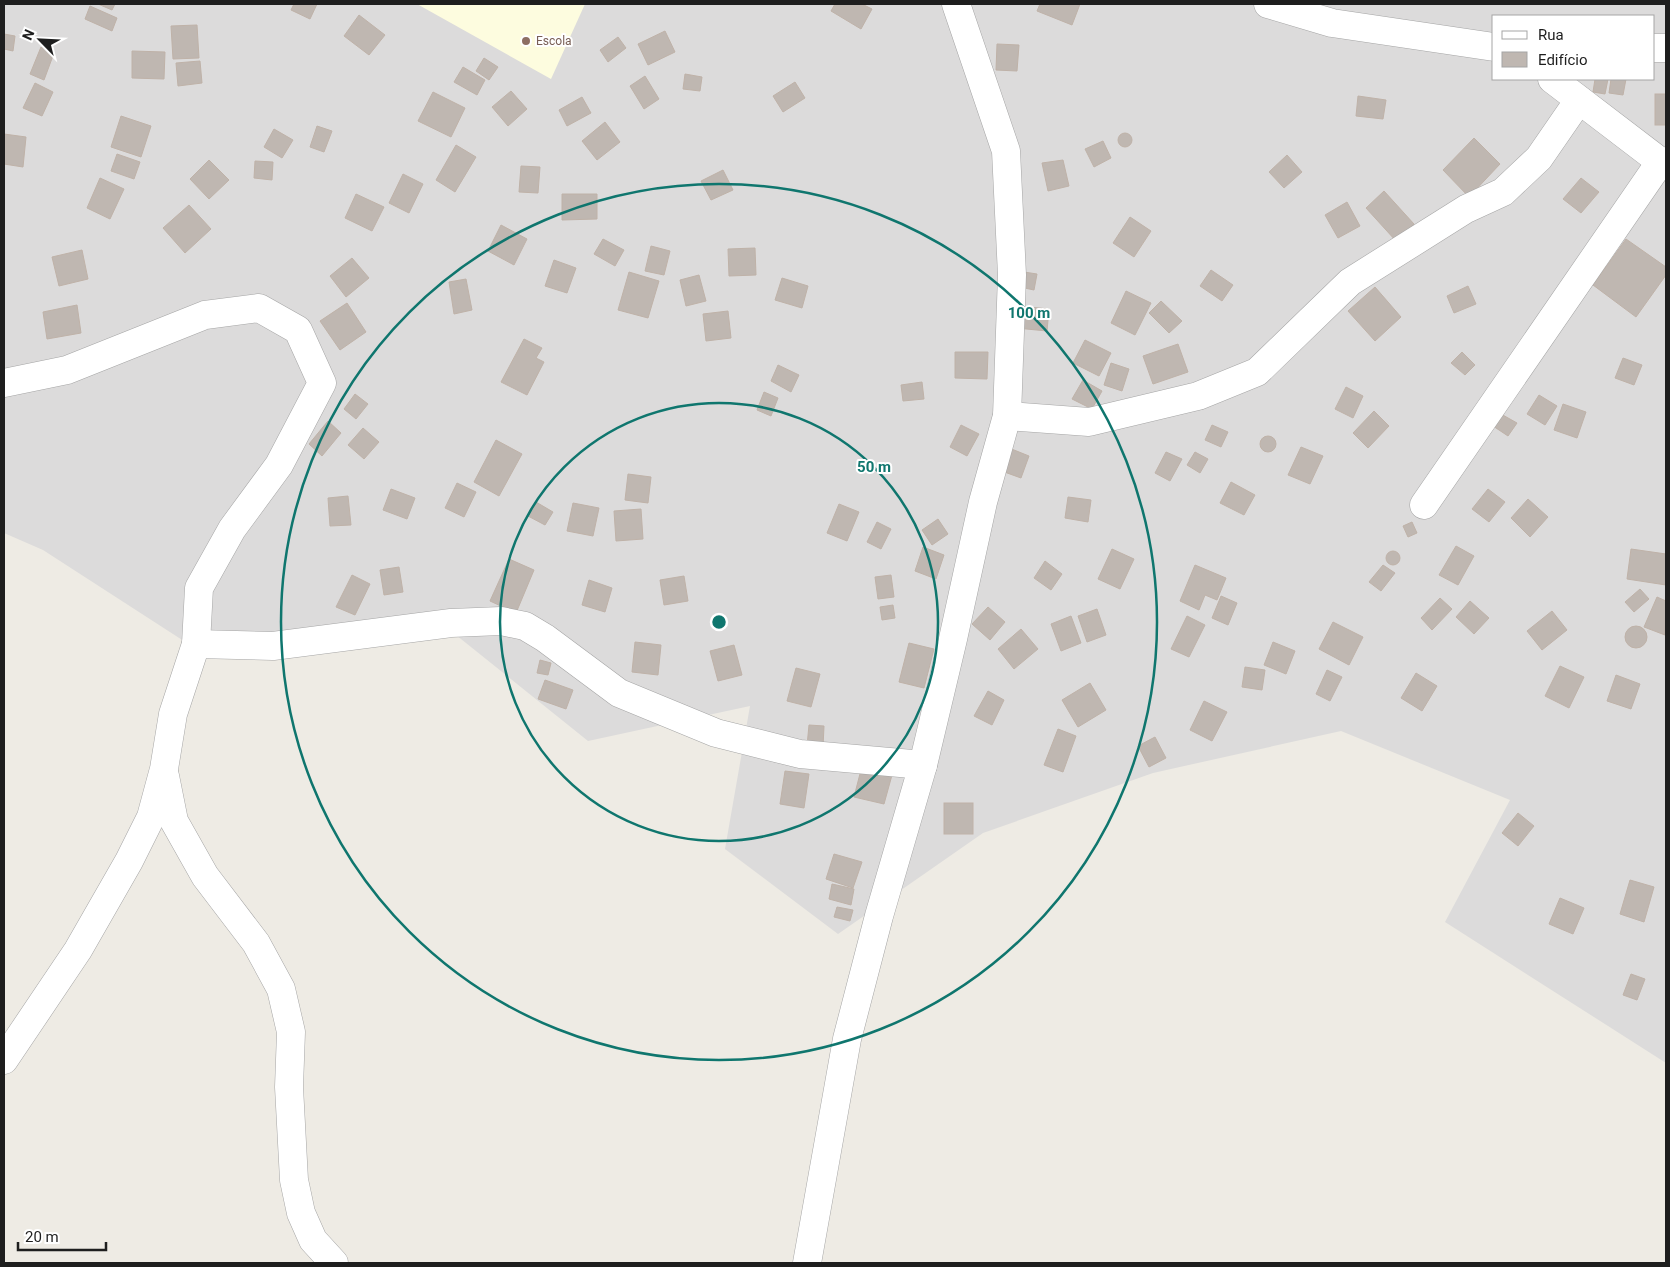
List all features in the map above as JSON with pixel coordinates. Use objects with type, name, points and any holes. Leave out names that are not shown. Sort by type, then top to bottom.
[{"type":"street","points":[[808,1263],[847,1040],[879,916],[923,765],[953,639],[982,502],[1007,416],[1012,275],[1006,151],[956,4]]},
{"type":"street","points":[[1268,4],[1332,23],[1492,47]]},
{"type":"street","points":[[1424,505],[1664,164],[1553,80]]},
{"type":"street","points":[[1007,416],[1090,422],[1198,396],[1257,372],[1350,282],[1466,209],[1503,192],[1539,158],[1579,100]]},
{"type":"street","points":[[4,384],[67,370],[205,315],[260,308],[298,330],[322,383],[279,464],[232,529],[199,588],[196,644],[173,714],[164,769],[151,817],[130,860],[78,950],[4,1060]]},
{"type":"street","points":[[196,644],[273,646],[451,623],[500,621],[524,626],[545,638],[620,693],[716,733],[800,754],[923,765]]},
{"type":"street","points":[[164,769],[174,821],[205,876],[256,943],[281,988],[291,1032],[289,1087],[294,1180],[301,1213],[313,1240],[334,1263]]},
{"type":"shaded area","points":[[4,4],[1666,4],[1666,1063],[1445,922],[1510,800],[1341,731],[1153,773],[983,833],[838,934],[725,849],[750,706],[588,741],[451,631],[190,645],[43,550],[4,533]]},
{"type":"shaded area","name":"Escola","points":[[417,4],[585,4],[551,79]]},
{"type":"building","points":[[98,4],[115,4],[112,10]]},
{"type":"building","points":[[294,4],[317,4],[310,19],[291,10]]},
{"type":"building","points":[[835,4],[862,4],[872,9],[861,29],[831,11]]},
{"type":"building","points":[[1040,4],[1080,4],[1072,25],[1037,11]]},
{"type":"building","points":[[90,6],[117,18],[112,31],[85,19]]},
{"type":"building","points":[[359,15],[385,35],[369,55],[344,36]]},
{"type":"building","points":[[197,25],[199,58],[173,59],[171,26]]},
{"type":"building","points":[[665,31],[675,52],[648,65],[638,44]]},
{"type":"building","points":[[4,34],[15,36],[13,51],[4,49]]},
{"type":"building","points":[[618,37],[626,48],[608,62],[600,50]]},
{"type":"building","points":[[997,44],[1019,45],[1017,71],[996,70]]},
{"type":"building","points":[[41,47],[54,53],[44,80],[30,74]]},
{"type":"building","points":[[132,51],[165,52],[164,79],[132,78]]},
{"type":"building","points":[[484,58],[498,67],[489,80],[476,71]]},
{"type":"building","points":[[200,61],[202,83],[178,86],[176,63]]},
{"type":"building","points":[[463,67],[485,80],[477,95],[454,82]]},
{"type":"building","points":[[685,74],[702,77],[700,91],[683,89]]},
{"type":"building","points":[[645,76],[659,99],[644,109],[630,86]]},
{"type":"building","points":[[1595,80],[1608,80],[1605,94],[1593,92]]},
{"type":"building","points":[[1611,80],[1626,80],[1623,95],[1609,93]]},
{"type":"building","points":[[795,82],[805,98],[783,112],[773,96]]},
{"type":"building","points":[[35,83],[53,92],[42,116],[23,108]]},
{"type":"building","points":[[511,91],[527,109],[508,126],[492,107]]},
{"type":"building","points":[[433,92],[465,108],[451,137],[418,121]]},
{"type":"building","points":[[1655,94],[1666,94],[1666,125],[1655,125]]},
{"type":"building","points":[[1358,96],[1386,100],[1383,119],[1356,116]]},
{"type":"building","points":[[582,97],[591,113],[567,126],[559,110]]},
{"type":"building","points":[[121,116],[151,126],[141,157],[111,147]]},
{"type":"building","points":[[605,122],[620,142],[597,160],[582,141]]},
{"type":"building","points":[[317,126],[332,131],[324,152],[310,147]]},
{"type":"building","points":[[274,129],[293,140],[282,158],[264,147]]},
{"type":"building","points":[[1125,133],[1130,135],[1132,140],[1130,145],[1125,147],[1120,145],[1118,140],[1120,135]]},
{"type":"building","points":[[4,134],[26,137],[23,167],[4,164]]},
{"type":"building","points":[[1474,138],[1500,164],[1469,197],[1443,170]]},
{"type":"building","points":[[1103,141],[1111,158],[1094,167],[1085,149]]},
{"type":"building","points":[[456,145],[476,157],[455,192],[436,180]]},
{"type":"building","points":[[117,154],[140,162],[134,179],[111,171]]},
{"type":"building","points":[[1287,155],[1302,172],[1284,188],[1269,172]]},
{"type":"building","points":[[209,160],[229,180],[209,199],[190,179]]},
{"type":"building","points":[[1063,160],[1069,186],[1048,191],[1042,163]]},
{"type":"building","points":[[255,161],[273,162],[272,180],[254,178]]},
{"type":"building","points":[[521,166],[540,167],[538,193],[519,192]]},
{"type":"building","points":[[723,170],[733,190],[711,200],[701,181]]},
{"type":"building","points":[[403,174],[423,184],[409,213],[389,203]]},
{"type":"building","points":[[100,178],[124,189],[110,219],[87,208]]},
{"type":"building","points":[[1581,178],[1599,192],[1581,213],[1563,199]]},
{"type":"building","points":[[1384,191],[1414,224],[1396,241],[1366,208]]},
{"type":"building","points":[[356,194],[384,207],[372,231],[345,218]]},
{"type":"building","points":[[562,194],[597,194],[597,219],[562,220]]},
{"type":"building","points":[[1347,202],[1360,226],[1338,238],[1325,215]]},
{"type":"building","points":[[189,205],[211,229],[185,253],[163,228]]},
{"type":"building","points":[[1130,217],[1151,231],[1134,257],[1113,243]]},
{"type":"building","points":[[501,225],[527,239],[514,265],[488,251]]},
{"type":"building","points":[[603,239],[624,250],[615,266],[594,254]]},
{"type":"building","points":[[1626,239],[1666,267],[1666,275],[1636,317],[1593,285]]},
{"type":"building","points":[[651,246],[670,251],[664,275],[645,271]]},
{"type":"building","points":[[755,248],[756,275],[729,276],[728,249]]},
{"type":"building","points":[[82,250],[88,279],[59,286],[52,257]]},
{"type":"building","points":[[352,258],[369,278],[346,297],[330,276]]},
{"type":"building","points":[[554,260],[576,268],[567,293],[545,286]]},
{"type":"building","points":[[1211,270],[1233,285],[1222,301],[1200,286]]},
{"type":"building","points":[[629,272],[659,281],[648,318],[618,310]]},
{"type":"building","points":[[1024,272],[1037,274],[1034,290],[1020,287]]},
{"type":"building","points":[[699,275],[706,301],[686,306],[680,280]]},
{"type":"building","points":[[782,278],[808,286],[802,308],[775,300]]},
{"type":"building","points":[[466,279],[472,310],[454,314],[449,282]]},
{"type":"building","points":[[1468,286],[1476,304],[1454,313],[1447,296]]},
{"type":"building","points":[[1375,287],[1401,317],[1375,341],[1348,311]]},
{"type":"building","points":[[1126,291],[1151,303],[1135,335],[1111,323]]},
{"type":"building","points":[[1161,301],[1182,321],[1169,333],[1149,313]]},
{"type":"building","points":[[347,303],[366,332],[340,350],[320,321]]},
{"type":"building","points":[[77,305],[81,333],[47,339],[43,312]]},
{"type":"building","points":[[1018,306],[1049,309],[1047,331],[1016,328]]},
{"type":"building","points":[[728,311],[731,338],[706,341],[703,314]]},
{"type":"building","points":[[524,339],[542,348],[536,358],[544,362],[527,395],[501,382]]},
{"type":"building","points":[[1085,340],[1111,353],[1099,376],[1073,363]]},
{"type":"building","points":[[1178,344],[1188,372],[1153,384],[1143,356]]},
{"type":"building","points":[[955,352],[988,352],[987,379],[955,378]]},
{"type":"building","points":[[1462,352],[1475,365],[1465,375],[1451,363]]},
{"type":"building","points":[[1623,358],[1642,365],[1634,385],[1615,378]]},
{"type":"building","points":[[1111,363],[1129,369],[1122,391],[1104,385]]},
{"type":"building","points":[[778,365],[799,375],[791,392],[771,381]]},
{"type":"building","points":[[1083,380],[1102,391],[1092,409],[1072,399]]},
{"type":"building","points":[[922,382],[924,399],[903,401],[901,385]]},
{"type":"building","points":[[1346,387],[1363,396],[1353,418],[1335,409]]},
{"type":"building","points":[[764,392],[778,398],[771,416],[757,410]]},
{"type":"building","points":[[355,394],[368,404],[356,419],[344,409]]},
{"type":"building","points":[[1539,395],[1557,406],[1545,425],[1527,414]]},
{"type":"building","points":[[1563,404],[1586,412],[1577,438],[1554,430]]},
{"type":"building","points":[[1374,411],[1389,426],[1368,448],[1353,433]]},
{"type":"building","points":[[1501,414],[1517,423],[1508,436],[1493,426]]},
{"type":"building","points":[[328,421],[341,433],[322,456],[309,444]]},
{"type":"building","points":[[961,425],[979,434],[967,456],[950,447]]},
{"type":"building","points":[[1212,425],[1228,432],[1221,447],[1205,440]]},
{"type":"building","points":[[363,428],[379,442],[364,459],[348,445]]},
{"type":"building","points":[[1265,436],[1271,436],[1276,441],[1274,450],[1265,452],[1260,447],[1260,441]]},
{"type":"building","points":[[496,440],[522,454],[499,496],[474,482]]},
{"type":"building","points":[[1004,446],[1029,456],[1021,478],[996,469]]},
{"type":"building","points":[[1301,447],[1323,456],[1310,484],[1288,475]]},
{"type":"building","points":[[1166,452],[1182,459],[1170,481],[1155,473]]},
{"type":"building","points":[[1195,452],[1208,459],[1200,473],[1187,465]]},
{"type":"building","points":[[628,474],[651,477],[648,503],[625,500]]},
{"type":"building","points":[[1231,482],[1255,495],[1244,515],[1220,503]]},
{"type":"building","points":[[457,483],[476,492],[464,517],[445,508]]},
{"type":"building","points":[[391,489],[415,498],[407,519],[383,510]]},
{"type":"building","points":[[1488,489],[1505,502],[1489,522],[1472,509]]},
{"type":"building","points":[[348,496],[351,525],[330,526],[328,498]]},
{"type":"building","points":[[1068,497],[1091,500],[1088,522],[1065,518]]},
{"type":"building","points":[[1528,499],[1548,517],[1530,537],[1511,518]]},
{"type":"building","points":[[536,502],[553,512],[545,525],[528,516]]},
{"type":"building","points":[[573,503],[599,508],[593,536],[567,531]]},
{"type":"building","points":[[839,504],[859,512],[847,541],[827,533]]},
{"type":"building","points":[[641,509],[643,539],[616,541],[614,511]]},
{"type":"building","points":[[938,519],[948,534],[932,545],[922,530]]},
{"type":"building","points":[[877,522],[891,529],[881,549],[867,542]]},
{"type":"building","points":[[1412,522],[1417,533],[1408,537],[1403,526]]},
{"type":"building","points":[[1456,546],[1474,556],[1458,585],[1439,575]]},
{"type":"building","points":[[923,547],[944,555],[936,579],[915,571]]},
{"type":"building","points":[[1112,549],[1134,559],[1120,589],[1098,579]]},
{"type":"building","points":[[1631,549],[1666,554],[1666,585],[1627,579]]},
{"type":"building","points":[[1393,551],[1398,553],[1400,558],[1398,563],[1393,565],[1388,563],[1386,558],[1388,553]]},
{"type":"building","points":[[509,559],[534,570],[516,613],[490,601]]},
{"type":"building","points":[[1045,561],[1062,574],[1051,590],[1034,578]]},
{"type":"building","points":[[1195,565],[1226,578],[1217,600],[1205,595],[1199,610],[1180,601]]},
{"type":"building","points":[[1383,565],[1395,573],[1381,591],[1369,582]]},
{"type":"building","points":[[399,567],[403,592],[384,595],[380,570]]},
{"type":"building","points":[[352,575],[370,584],[355,615],[336,607]]},
{"type":"building","points":[[891,575],[894,597],[878,599],[875,577]]},
{"type":"building","points":[[684,576],[688,601],[664,605],[660,580]]},
{"type":"building","points":[[589,580],[612,588],[605,612],[582,605]]},
{"type":"building","points":[[1640,589],[1649,599],[1634,612],[1625,602]]},
{"type":"building","points":[[1221,596],[1237,603],[1228,625],[1212,618]]},
{"type":"building","points":[[1657,597],[1666,601],[1665,635],[1644,627]]},
{"type":"building","points":[[1440,598],[1452,609],[1432,630],[1421,618]]},
{"type":"building","points":[[1470,601],[1489,618],[1474,634],[1456,617]]},
{"type":"building","points":[[893,605],[895,618],[882,620],[880,607]]},
{"type":"building","points":[[988,607],[1005,622],[990,640],[972,624]]},
{"type":"building","points":[[1097,609],[1106,635],[1087,642],[1078,616]]},
{"type":"building","points":[[1552,611],[1567,630],[1542,650],[1527,631]]},
{"type":"building","points":[[1071,616],[1081,643],[1061,651],[1051,624]]},
{"type":"building","points":[[1187,616],[1205,625],[1189,657],[1171,649]]},
{"type":"building","points":[[1333,622],[1363,637],[1349,665],[1319,649]]},
{"type":"building","points":[[1636,626],[1644,629],[1647,637],[1644,645],[1636,648],[1628,645],[1625,637],[1628,629]]},
{"type":"building","points":[[1021,629],[1038,649],[1014,669],[998,649]]},
{"type":"building","points":[[635,642],[661,645],[658,675],[632,672]]},
{"type":"building","points":[[1273,642],[1295,651],[1286,674],[1264,665]]},
{"type":"building","points":[[909,643],[934,649],[924,688],[899,682]]},
{"type":"building","points":[[734,645],[742,675],[718,681],[710,651]]},
{"type":"building","points":[[540,660],[551,663],[548,675],[537,673]]},
{"type":"building","points":[[1560,666],[1584,677],[1569,708],[1545,696]]},
{"type":"building","points":[[1245,667],[1265,670],[1262,690],[1242,687]]},
{"type":"building","points":[[796,668],[820,674],[811,707],[787,701]]},
{"type":"building","points":[[1327,670],[1342,677],[1330,701],[1316,694]]},
{"type":"building","points":[[1416,673],[1437,686],[1422,711],[1401,698]]},
{"type":"building","points":[[1616,675],[1640,684],[1631,709],[1607,701]]},
{"type":"building","points":[[545,680],[573,690],[566,709],[538,699]]},
{"type":"building","points":[[1090,683],[1106,710],[1078,727],[1062,700]]},
{"type":"building","points":[[988,691],[1004,700],[992,725],[974,716]]},
{"type":"building","points":[[1204,701],[1227,712],[1212,741],[1190,730]]},
{"type":"building","points":[[809,725],[824,726],[823,747],[807,746]]},
{"type":"building","points":[[1058,729],[1076,736],[1063,772],[1044,765]]},
{"type":"building","points":[[1155,737],[1166,758],[1149,767],[1138,746]]},
{"type":"building","points":[[862,766],[892,775],[884,804],[854,797]]},
{"type":"building","points":[[785,771],[809,774],[804,808],[780,804]]},
{"type":"building","points":[[944,803],[973,803],[973,834],[944,834]]},
{"type":"building","points":[[1518,813],[1534,826],[1518,846],[1502,833]]},
{"type":"building","points":[[834,854],[862,862],[853,888],[826,879]]},
{"type":"building","points":[[1630,880],[1654,887],[1644,922],[1620,914]]},
{"type":"building","points":[[832,884],[854,889],[851,905],[829,899]]},
{"type":"building","points":[[1560,898],[1584,908],[1573,934],[1549,924]]},
{"type":"building","points":[[837,907],[853,910],[850,921],[834,917]]},
{"type":"building","points":[[1631,974],[1645,979],[1637,1000],[1623,995]]},
{"type":"place","name":"Escola","points":[[526,41]]}]
